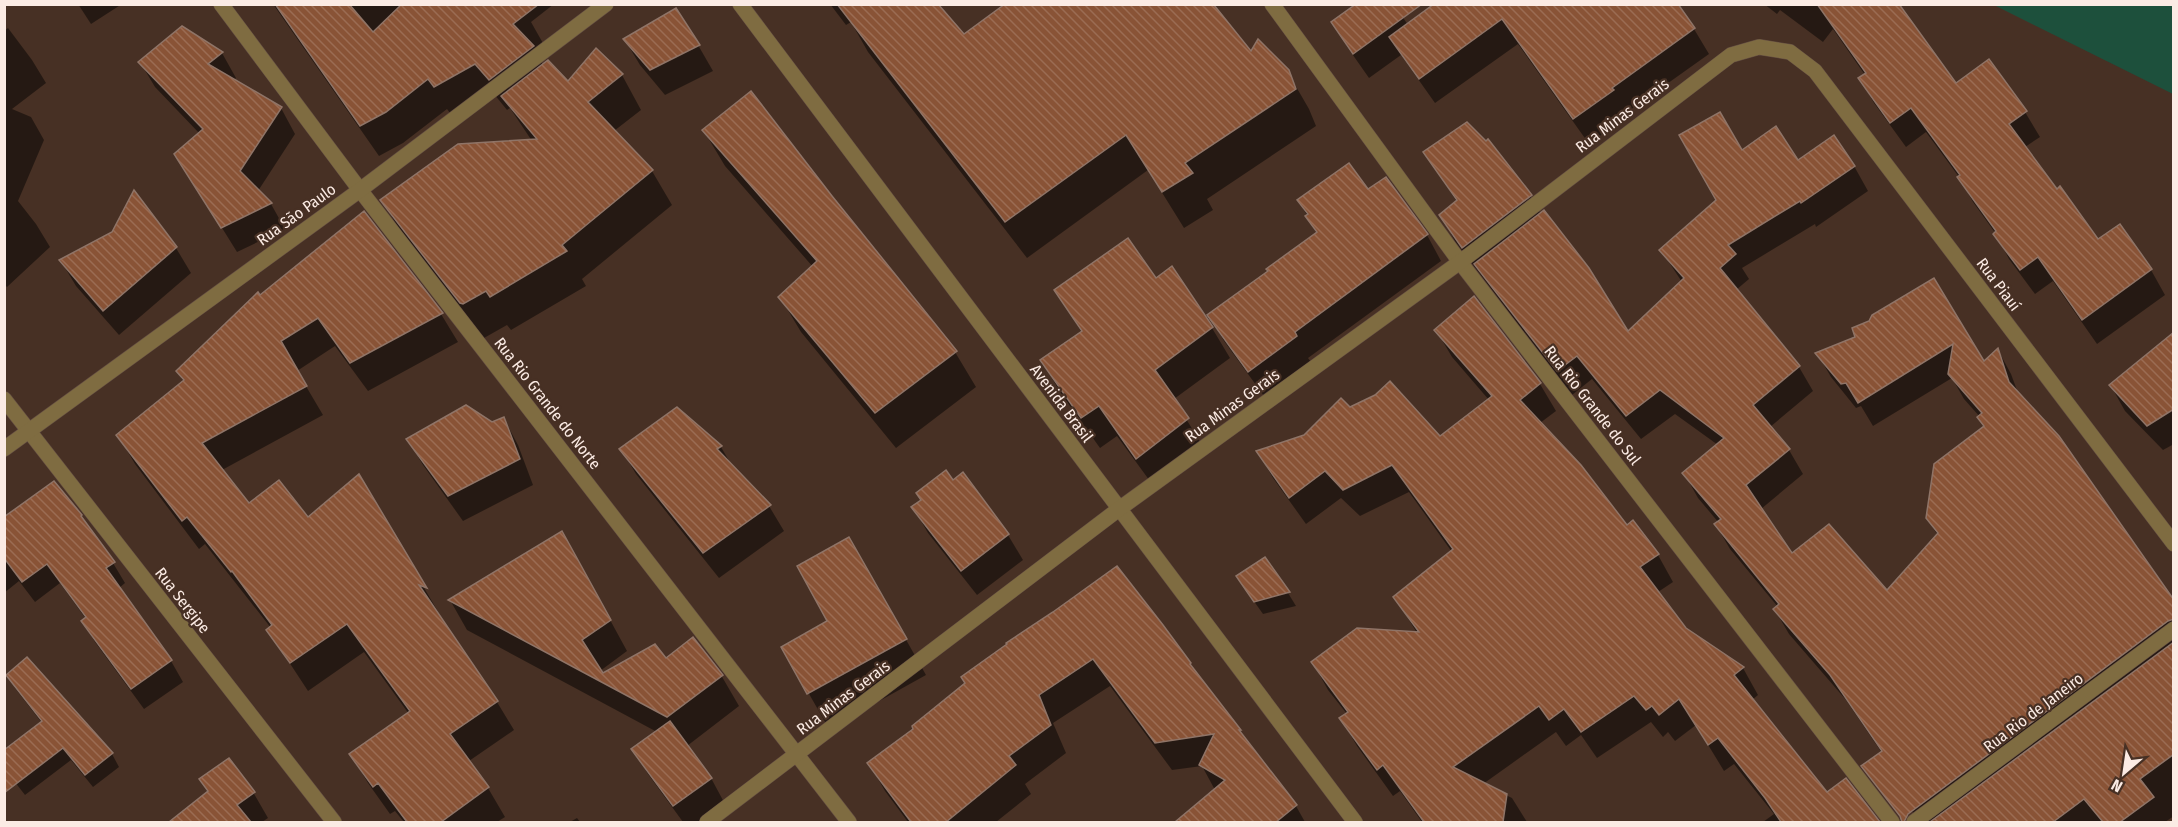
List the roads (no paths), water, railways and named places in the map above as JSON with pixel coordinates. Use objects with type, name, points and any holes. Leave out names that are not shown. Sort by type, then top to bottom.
[{"type":"street","name":"Rua Rio Grande do Norte","points":[[221,4],[360,189],[849,822]]},
{"type":"street","name":"Rua São Paulo","points":[[4,449],[360,189],[606,4]]},
{"type":"street","name":"Avenida Brasil","points":[[741,4],[1355,822]]},
{"type":"street","name":"Rua Rio Grande do Sul","points":[[1272,4],[1460,262],[1892,822]]},
{"type":"street","name":"Rua Minas Gerais","points":[[707,822],[1119,509],[1460,262],[1731,55],[1758,46],[1790,52]]},
{"type":"street","name":"Rua Piauí","points":[[1790,52],[1815,71],[2174,544]]},
{"type":"street","name":"Rua Sergipe","points":[[4,399],[334,822]]},
{"type":"street","name":"Rua Rio de Janeiro","points":[[1914,822],[2174,629]]}]
